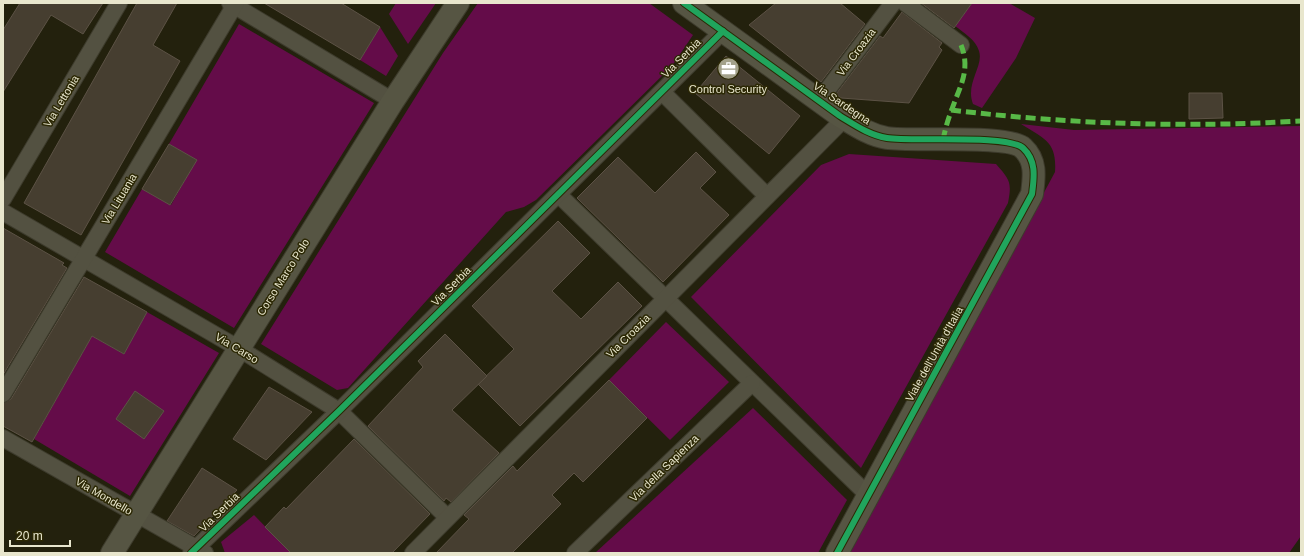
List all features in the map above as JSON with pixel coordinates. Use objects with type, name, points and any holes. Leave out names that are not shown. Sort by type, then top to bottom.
[{"type":"street","name":"Via Lettonia","points":[[3,199],[119,3]]},
{"type":"street","name":"Corso Marco Polo","points":[[112,553],[238,348],[393,101],[458,3]]},
{"type":"street","name":"Via Sardegna","points":[[684,3],[844,119],[866,133],[887,138],[1001,141],[1022,147],[1033,160]]},
{"type":"street","name":"Via Croazia","points":[[819,101],[893,3]]},
{"type":"street","points":[[905,3],[961,45]]},
{"type":"street","points":[[233,4],[393,101]]},
{"type":"street","name":"Via Lituania","points":[[3,394],[233,4]]},
{"type":"street","name":"Via Serbia","points":[[197,552],[723,31]]},
{"type":"street","points":[[662,92],[767,196]]},
{"type":"street","name":"Via Croazia","points":[[413,553],[447,517],[844,119]]},
{"type":"street","name":"Viale dell'Unità d'Italia","points":[[837,553],[1032,194],[1033,160]]},
{"type":"street","points":[[558,194],[868,495]]},
{"type":"street","name":"Via Carso","points":[[3,212],[238,348],[340,411],[447,517]]},
{"type":"street","name":"Via della Sapienza","points":[[575,553],[752,383]]},
{"type":"street","name":"Via Mondello","points":[[3,438],[135,514],[197,552]]},
{"type":"shaded area","points":[[396,3],[436,3],[408,44],[389,14]]},
{"type":"shaded area","points":[[478,3],[649,3],[693,35],[672,66],[536,200],[524,207],[506,212],[348,388],[337,390],[261,344],[443,53]]},
{"type":"shaded area","points":[[972,3],[1009,3],[1035,18],[1016,58],[982,108],[973,104],[971,96],[971,89],[979,63],[979,51],[975,43],[955,26]]},
{"type":"shaded area","points":[[239,24],[374,103],[234,328],[105,252],[142,189],[171,205],[196,160],[169,144]]},
{"type":"shaded area","points":[[380,27],[398,56],[386,76],[360,60]]},
{"type":"shaded area","points":[[1021,124],[1074,130],[1301,126],[1301,536],[1289,553],[850,553],[1055,172],[1054,154],[1048,142]]},
{"type":"shaded area","points":[[849,154],[996,164],[1007,178],[1010,186],[1008,203],[861,468],[691,297],[821,165]]},
{"type":"shaded area","points":[[147,312],[219,353],[130,496],[34,439],[92,336],[124,354]]},
{"type":"shaded area","points":[[666,322],[729,382],[670,440],[609,380]]},
{"type":"shaded area","points":[[753,408],[847,500],[818,553],[595,553]]},
{"type":"shaded area","points":[[254,515],[291,553],[225,553],[221,542]]},
{"type":"building","points":[[20,3],[103,3],[83,34],[51,15],[3,92],[3,30]]},
{"type":"building","points":[[137,3],[177,3],[153,45],[180,61],[81,235],[24,203]]},
{"type":"building","points":[[264,3],[341,3],[380,27],[360,60]]},
{"type":"building","points":[[776,3],[840,3],[865,24],[821,82],[749,25]]},
{"type":"building","points":[[921,3],[972,3],[954,28]]},
{"type":"building","points":[[902,12],[942,43],[939,47],[942,50],[909,103],[841,98],[836,94],[880,36],[883,38]]},
{"type":"building","points":[[726,56],[800,116],[769,154],[695,93]]},
{"type":"building","points":[[1189,93],[1222,93],[1223,118],[1189,119]]},
{"type":"building","points":[[169,144],[197,160],[170,205],[142,189]]},
{"type":"building","points":[[696,152],[716,172],[700,188],[729,215],[663,282],[577,198],[618,157],[655,193]]},
{"type":"building","points":[[558,221],[590,253],[552,291],[581,319],[618,282],[642,306],[520,426],[478,384],[514,349],[472,306]]},
{"type":"building","points":[[3,228],[64,263],[62,265],[67,268],[3,375]]},
{"type":"building","points":[[84,277],[147,312],[124,354],[92,336],[32,442],[3,426],[3,403],[11,399]]},
{"type":"building","points":[[445,334],[487,376],[452,410],[499,453],[451,502],[446,498],[444,501],[368,426],[423,367],[418,361]]},
{"type":"building","points":[[609,380],[647,418],[583,482],[574,473],[552,495],[561,504],[512,553],[436,553],[469,519],[464,515],[513,466],[517,471]]},
{"type":"building","points":[[269,387],[312,412],[266,460],[233,439]]},
{"type":"building","points":[[135,391],[164,411],[144,439],[116,419]]},
{"type":"building","points":[[354,439],[430,514],[392,553],[291,553],[265,527],[284,507],[286,509]]},
{"type":"building","points":[[202,468],[237,490],[194,536],[167,521]]},
{"type":"marked path","points":[[943,140],[965,70],[964,54],[961,45]]},
{"type":"marked path","points":[[951,110],[1039,119],[1126,123],[1213,124],[1301,121]]},
{"type":"cycle path","points":[[684,3],[840,116],[868,132],[880,137],[899,139],[999,141],[1014,144],[1023,148],[1031,158],[1033,164],[1034,176],[1032,194],[837,553]]},
{"type":"cycle path","points":[[191,553],[339,411],[723,31]]},
{"type":"place","name":"Control Security","points":[[728,69]]}]
